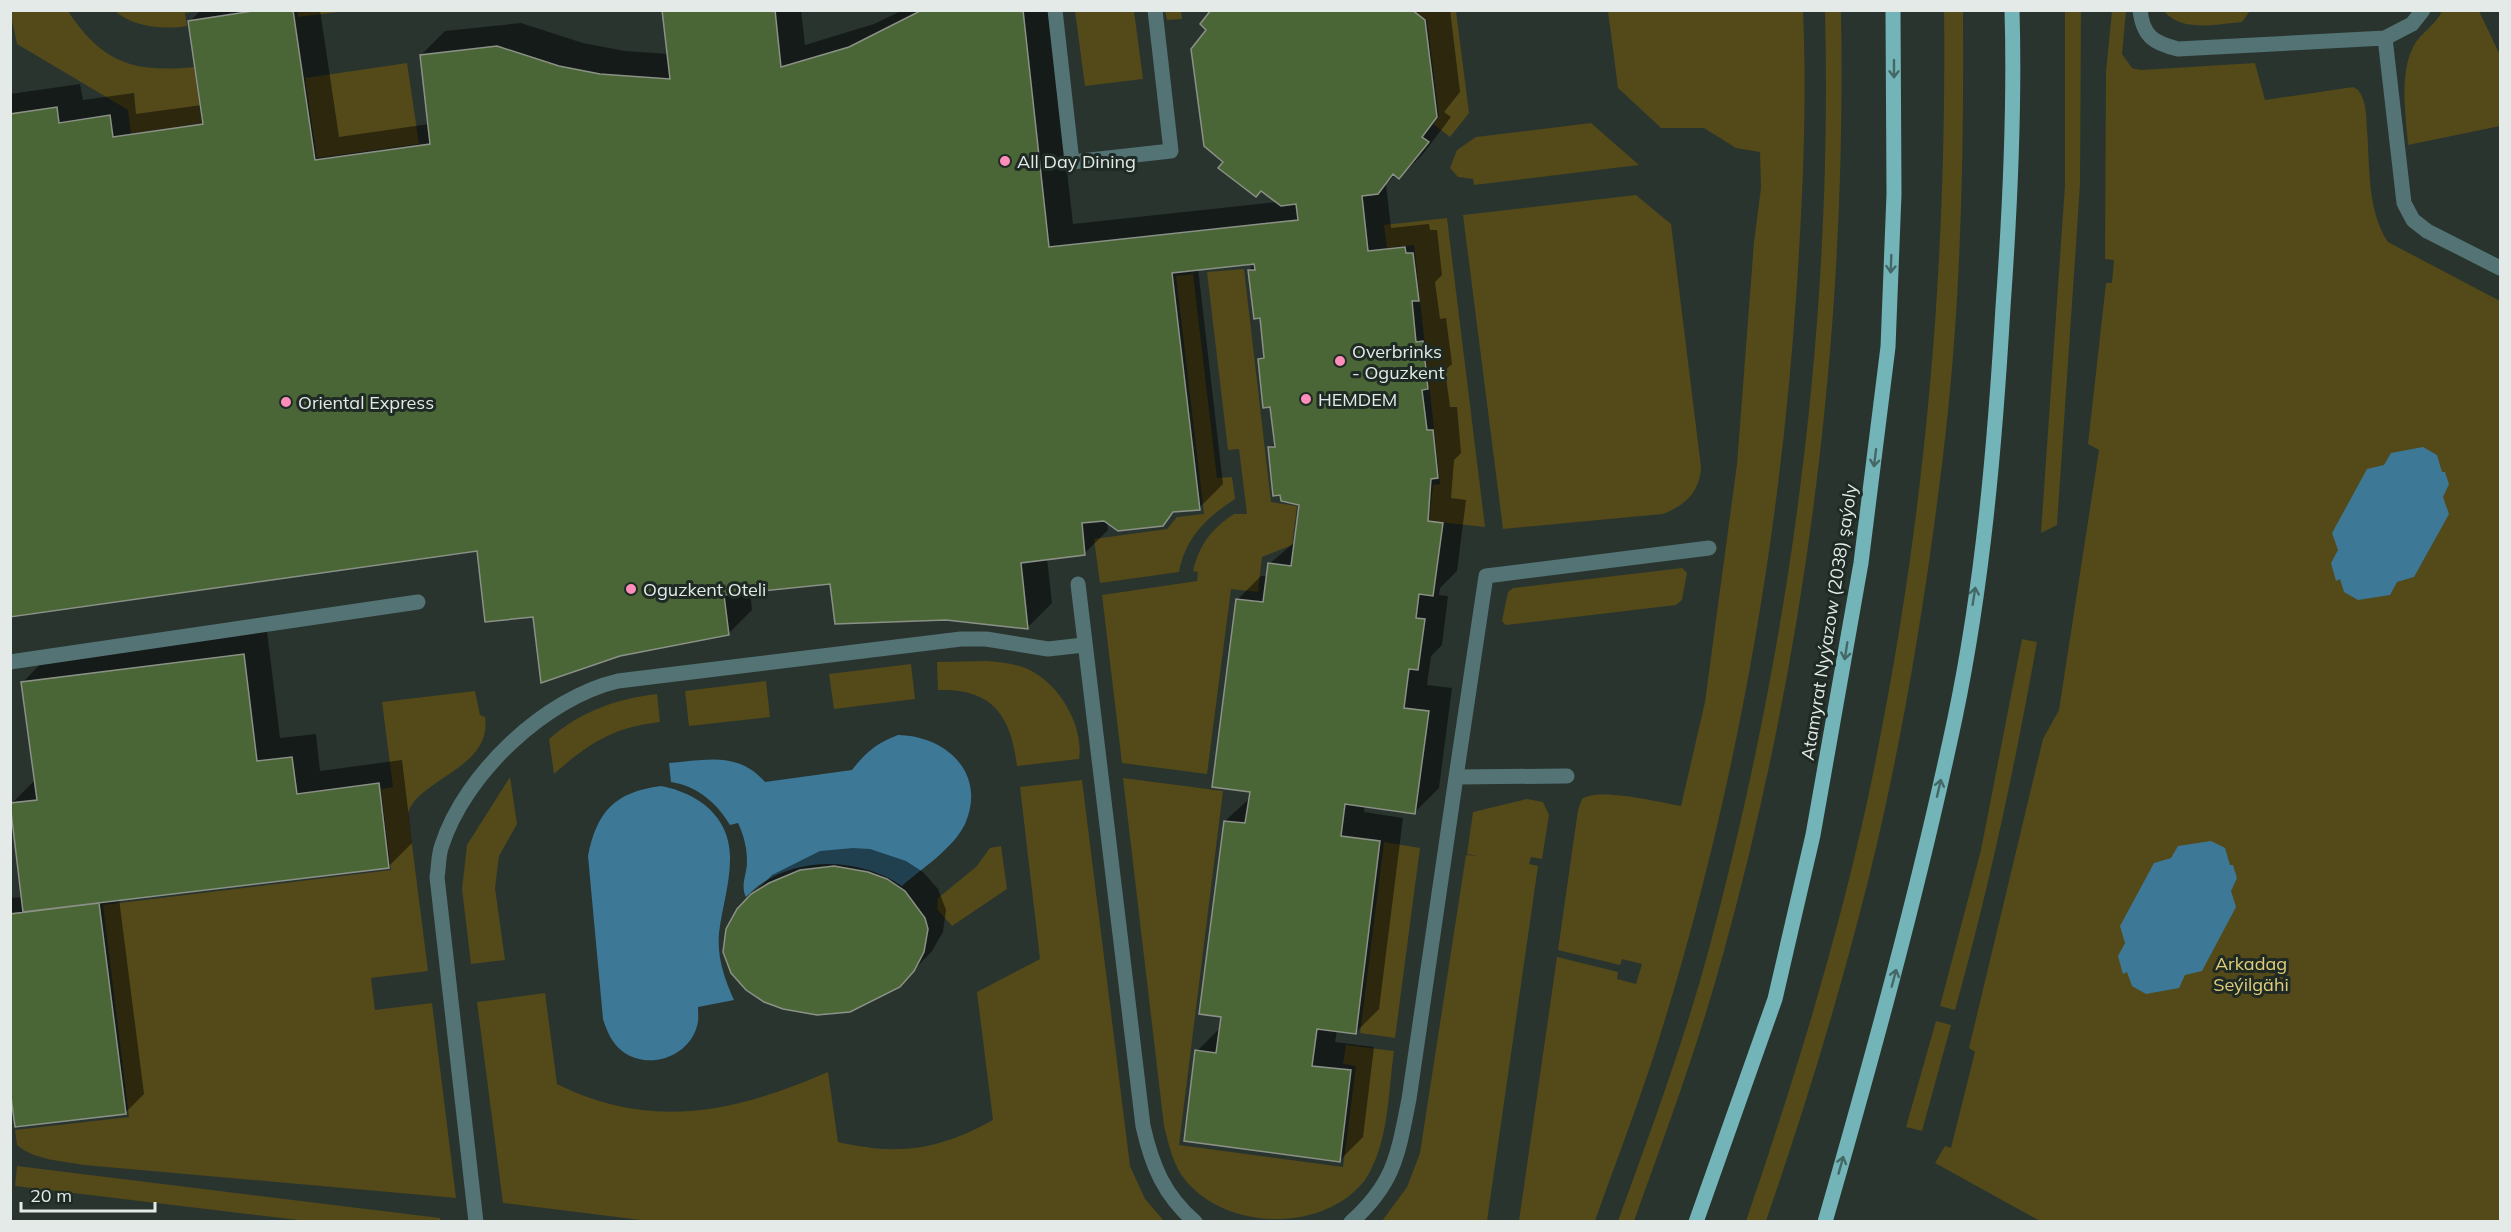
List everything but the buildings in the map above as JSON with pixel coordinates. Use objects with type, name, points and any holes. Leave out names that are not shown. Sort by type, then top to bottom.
[{"type":"main road","name":"Atamyrat Nyýazow (2038) şaýoly","points":[[1696,1221],[1775,999],[1813,835],[1861,563],[1888,347],[1894,194],[1893,10]]},
{"type":"main road","points":[[1826,1221],[1895,978],[1955,716],[1975,590],[1989,487],[2007,246],[2012,10]]},
{"type":"lane","points":[[1055,10],[1072,162],[1171,151],[1155,10]]},
{"type":"lane","points":[[2140,10],[2142,27],[2157,44],[2178,49],[2385,38],[2412,24],[2423,10]]},
{"type":"lane","points":[[2385,38],[2404,203],[2413,220],[2427,231],[2500,268]]},
{"type":"lane","points":[[1351,1221],[1369,1206],[1388,1180],[1400,1145],[1409,1100],[1486,576],[1709,548]]},
{"type":"lane","points":[[1078,584],[1143,1126],[1157,1176],[1181,1210],[1196,1221]]},
{"type":"lane","points":[[10,662],[418,602]]},
{"type":"lane","points":[[476,1221],[437,877],[441,847],[455,813],[499,753],[566,702],[587,691],[618,681],[961,639],[986,639],[1048,649],[1084,645]]},
{"type":"lane","points":[[1456,777],[1567,776]]},
{"type":"green space","points":[[297,10],[347,10],[347,11],[298,17]]},
{"type":"green space","points":[[1165,10],[1187,11],[1181,11],[1182,19],[1167,20]]},
{"type":"green space","points":[[10,11],[68,11],[94,43],[121,61],[154,68],[194,67],[202,123],[131,134],[128,110],[17,44]]},
{"type":"green space","points":[[115,11],[202,11],[185,13],[187,26],[169,28],[139,24]]},
{"type":"green space","points":[[1075,11],[1134,11],[1143,79],[1085,86]]},
{"type":"green space","points":[[1414,11],[1456,11],[1469,113],[1450,137],[1433,124],[1439,116],[1427,20]]},
{"type":"green space","points":[[1608,11],[1803,11],[1804,148],[1797,284],[1779,480],[1749,675],[1707,868],[1681,964],[1646,1079],[1595,1221],[1519,1221],[1557,957],[1618,972],[1617,979],[1636,984],[1642,964],[1622,959],[1620,965],[1558,950],[1578,810],[1582,799],[1601,794],[1681,806],[1705,702],[1737,464],[1754,242],[1761,188],[1760,152],[1736,148],[1704,128],[1661,128],[1618,88]]},
{"type":"green space","points":[[1825,11],[1841,11],[1841,129],[1837,248],[1829,366],[1800,603],[1779,720],[1753,836],[1704,1019],[1634,1221],[1618,1221],[1679,1050],[1710,945],[1739,830],[1784,599],[1801,482],[1822,247],[1826,129]]},
{"type":"green space","points":[[1944,11],[1963,11],[1963,122],[1958,290],[1949,401],[1921,615],[1893,773],[1858,921],[1834,1007],[1766,1221],[1746,1221],[1822,982],[1854,861],[1868,800],[1896,648],[1922,467],[1931,376],[1942,194]]},
{"type":"green space","points":[[2065,11],[2081,11],[2080,185],[2057,525],[2041,533],[2065,185]]},
{"type":"green space","name":"Arkadag Seýilgähi","points":[[2112,11],[2126,11],[2122,54],[2132,68],[2141,70],[2255,63],[2265,100],[2353,87],[2358,90],[2366,109],[2369,173],[2373,202],[2381,230],[2388,242],[2500,301],[2500,1221],[2040,1221],[1935,1163],[1945,1146],[1951,1148],[1975,1052],[1969,1048],[2043,739],[2059,710],[2099,450],[2088,444],[2106,283],[2112,283],[2114,260],[2105,259],[2106,72]]},
{"type":"green space","points":[[2164,11],[2250,11],[2242,22],[2200,26],[2180,22],[2171,18]]},
{"type":"green space","points":[[2442,11],[2479,11],[2500,55],[2500,126],[2408,145],[2404,96],[2409,58],[2416,42],[2436,21]]},
{"type":"green space","points":[[407,63],[419,144],[317,158],[305,78]]},
{"type":"green space","points":[[1591,123],[1639,165],[1474,185],[1473,179],[1458,177],[1450,168],[1457,150],[1476,137]]},
{"type":"green space","points":[[1636,195],[1671,224],[1701,467],[1698,483],[1685,502],[1663,514],[1503,529],[1463,215]]},
{"type":"green space","points":[[1447,218],[1485,527],[1429,521],[1433,485],[1440,484],[1414,245],[1387,248],[1384,225]]},
{"type":"green space","points":[[1244,269],[1271,502],[1297,506],[1292,545],[1262,557],[1258,592],[1231,589],[1207,774],[1122,763],[1102,595],[1197,581],[1198,572],[1193,571],[1203,545],[1213,531],[1234,514],[1247,514],[1239,449],[1228,450],[1207,272]]},
{"type":"green space","points":[[1193,274],[1217,478],[1232,477],[1235,499],[1206,521],[1192,539],[1179,572],[1100,583],[1094,539],[1167,529],[1177,517],[1204,514],[1176,276]]},
{"type":"green space","points":[[1682,568],[1687,573],[1682,600],[1676,605],[1506,625],[1502,621],[1508,592],[1513,588]]},
{"type":"green space","points":[[2022,639],[2037,642],[2000,827],[1955,1010],[1940,1006],[1981,850]]},
{"type":"green space","points":[[985,661],[1024,667],[1045,680],[1054,689],[1069,710],[1074,722],[1080,747],[1079,759],[1017,766],[1010,733],[996,708],[973,694],[938,690],[937,662]]},
{"type":"green space","points":[[911,664],[915,699],[834,709],[829,674]]},
{"type":"green space","points":[[766,681],[770,717],[689,726],[685,691]]},
{"type":"green space","points":[[475,691],[480,715],[485,717],[484,734],[478,749],[467,761],[425,791],[408,813],[428,971],[371,978],[375,1010],[432,1003],[456,1198],[84,1165],[40,1157],[17,1145],[15,1130],[129,1117],[103,905],[391,870],[381,789],[393,787],[382,702]]},
{"type":"green space","points":[[657,694],[660,722],[615,732],[591,745],[554,774],[549,739],[561,729],[586,714],[613,703]]},
{"type":"green space","points":[[510,777],[517,824],[499,856],[495,888],[505,960],[471,964],[462,889],[467,845]]},
{"type":"green space","points":[[1123,778],[1223,791],[1179,1145],[1343,1167],[1356,1066],[1343,1064],[1346,1045],[1394,1051],[1386,1118],[1379,1151],[1373,1166],[1365,1180],[1348,1197],[1326,1209],[1302,1217],[1277,1219],[1251,1217],[1226,1210],[1204,1198],[1186,1181],[1178,1169],[1164,1126]]},
{"type":"green space","points":[[1082,780],[1130,1166],[1145,1199],[1164,1221],[657,1222],[503,1203],[477,1002],[545,993],[557,1084],[592,1099],[626,1108],[693,1111],[726,1106],[794,1086],[828,1072],[838,1142],[880,1149],[918,1148],[954,1138],[993,1120],[977,992],[1040,959],[1020,787]]},
{"type":"green space","points":[[1527,799],[1543,802],[1549,815],[1542,859],[1531,857],[1529,864],[1538,866],[1487,1221],[1382,1221],[1407,1187],[1420,1153],[1466,855],[1477,856],[1467,854],[1473,812]]},
{"type":"green space","points":[[1384,842],[1420,848],[1395,1038],[1360,1033]]},
{"type":"green space","points":[[1001,846],[1007,889],[952,926],[937,909],[938,898],[976,867],[990,848]]},
{"type":"green space","points":[[1936,1021],[1951,1025],[1922,1131],[1906,1127]]},
{"type":"green space","points":[[17,1166],[440,1218],[440,1221],[307,1221],[15,1186]]},
{"type":"water","points":[[2423,447],[2437,455],[2442,472],[2445,472],[2449,484],[2443,497],[2449,514],[2414,577],[2397,582],[2390,595],[2358,600],[2344,592],[2340,579],[2336,581],[2331,563],[2338,550],[2332,533],[2367,469],[2384,465],[2391,453]]},
{"type":"water","points":[[898,735],[916,737],[947,750],[966,774],[971,789],[970,806],[960,833],[945,850],[902,886],[864,869],[822,864],[780,873],[762,883],[746,897],[744,880],[747,866],[746,852],[738,823],[730,825],[705,797],[689,787],[671,782],[669,763],[696,760],[733,762],[755,772],[765,782],[852,770],[872,749]]},
{"type":"water","points":[[661,786],[688,794],[699,801],[710,809],[725,831],[729,844],[730,868],[719,933],[719,950],[724,975],[734,1000],[698,1007],[697,1026],[686,1046],[666,1058],[644,1060],[632,1057],[618,1048],[603,1019],[588,856],[597,827],[611,806],[631,793]]},
{"type":"water","points":[[2211,841],[2225,848],[2230,865],[2233,865],[2237,878],[2231,891],[2236,907],[2202,971],[2185,975],[2179,988],[2146,994],[2132,986],[2127,972],[2123,974],[2118,956],[2125,943],[2120,926],[2154,863],[2171,858],[2178,846]]},
{"type":"place","name":"All Day Dining","points":[[1005,161]]},
{"type":"place","name":"Overbrinks - Oguzkent","points":[[1340,361]]},
{"type":"place","name":"HEMDEM","points":[[1306,399]]},
{"type":"place","name":"Oriental Express","points":[[286,402]]},
{"type":"place","name":"Oguzkent Oteli","points":[[631,589]]}]
